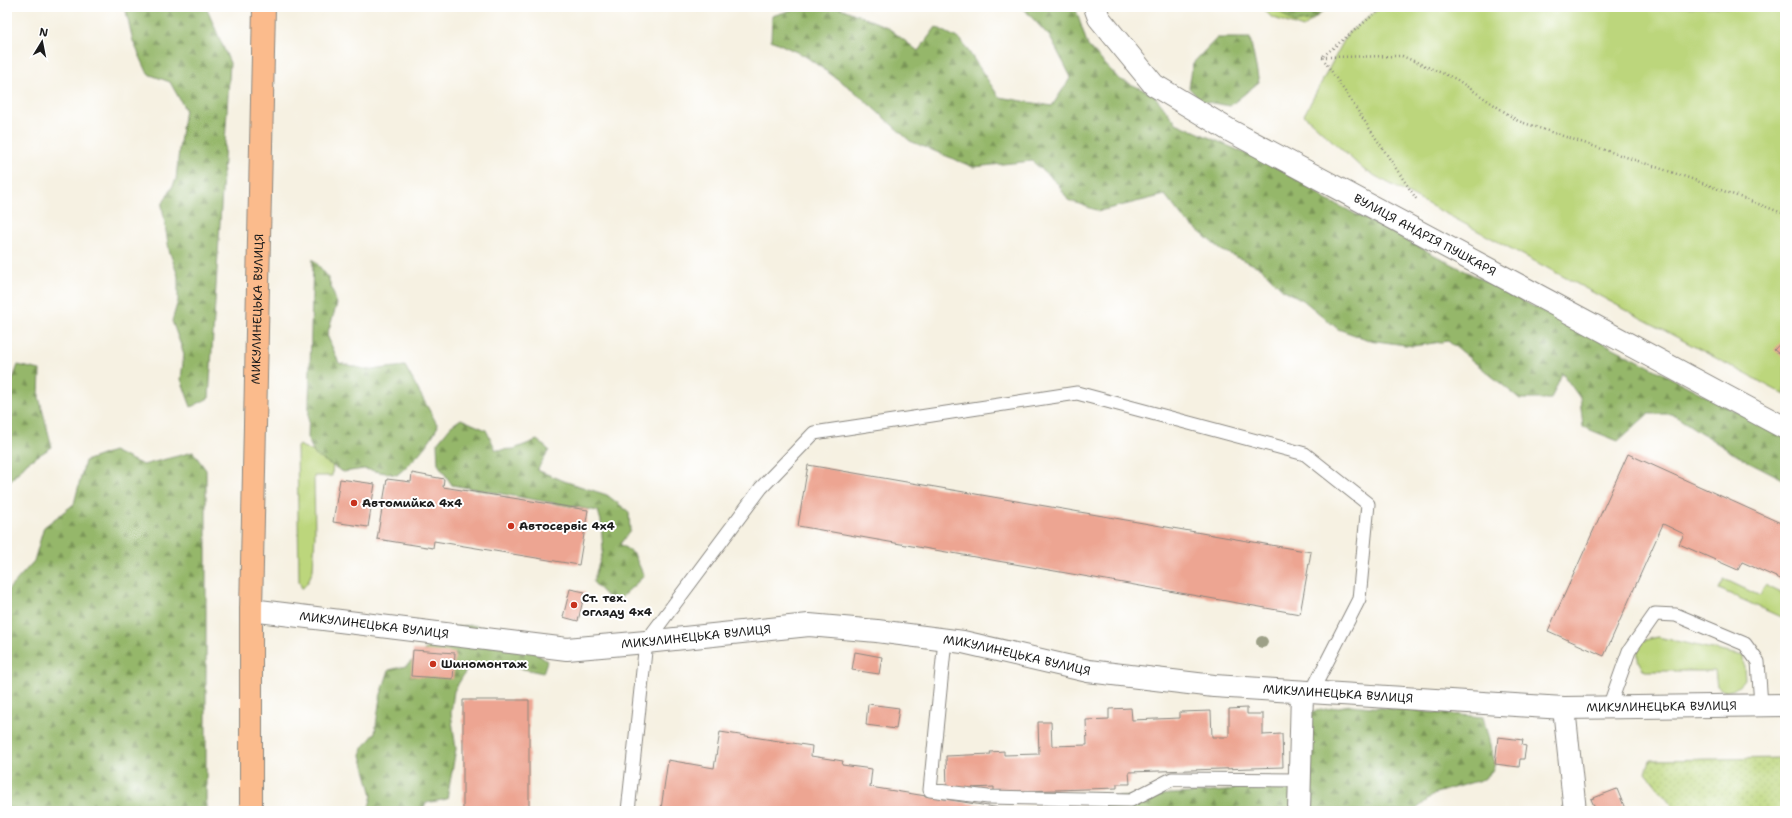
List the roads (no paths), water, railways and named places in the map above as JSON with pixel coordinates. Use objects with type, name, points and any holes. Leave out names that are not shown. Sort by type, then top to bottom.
[{"type":"highway","name":"МИКУЛИНЕЦЬКА ВУЛИЦЯ","points":[[251,811],[251,610],[264,7]]},
{"type":"street","name":"ВУЛИЦЯ АНДРІЯ ПУШКАРЯ","points":[[1095,7],[1099,18],[1154,85],[1222,126],[1785,428]]},
{"type":"street","name":"МИКУЛИНЕЦЬКА ВУЛИЦЯ","points":[[251,610],[567,649],[809,625],[877,631],[963,642],[1088,671],[1214,686],[1564,708],[1785,705]]},
{"type":"street","points":[[1299,811],[1307,692]]},
{"type":"street","points":[[1564,708],[1575,811]]},
{"type":"lane","points":[[628,811],[646,642],[761,488],[814,433],[1077,393],[1305,454],[1368,504],[1359,599],[1307,692]]},
{"type":"lane","points":[[1609,707],[1629,651],[1655,614],[1676,615],[1745,644],[1758,662],[1761,706]]},
{"type":"lane","points":[[945,640],[930,790],[988,797],[1131,800],[1172,779],[1300,780]]},
{"type":"place","name":"Автомийка 4х4","points":[[354,503]]},
{"type":"place","name":"Автосервіс 4х4","points":[[511,526]]},
{"type":"place","name":"Ст. тех. огляду 4х4","points":[[574,605]]},
{"type":"place","name":"Шиномонтаж","points":[[433,664]]}]
